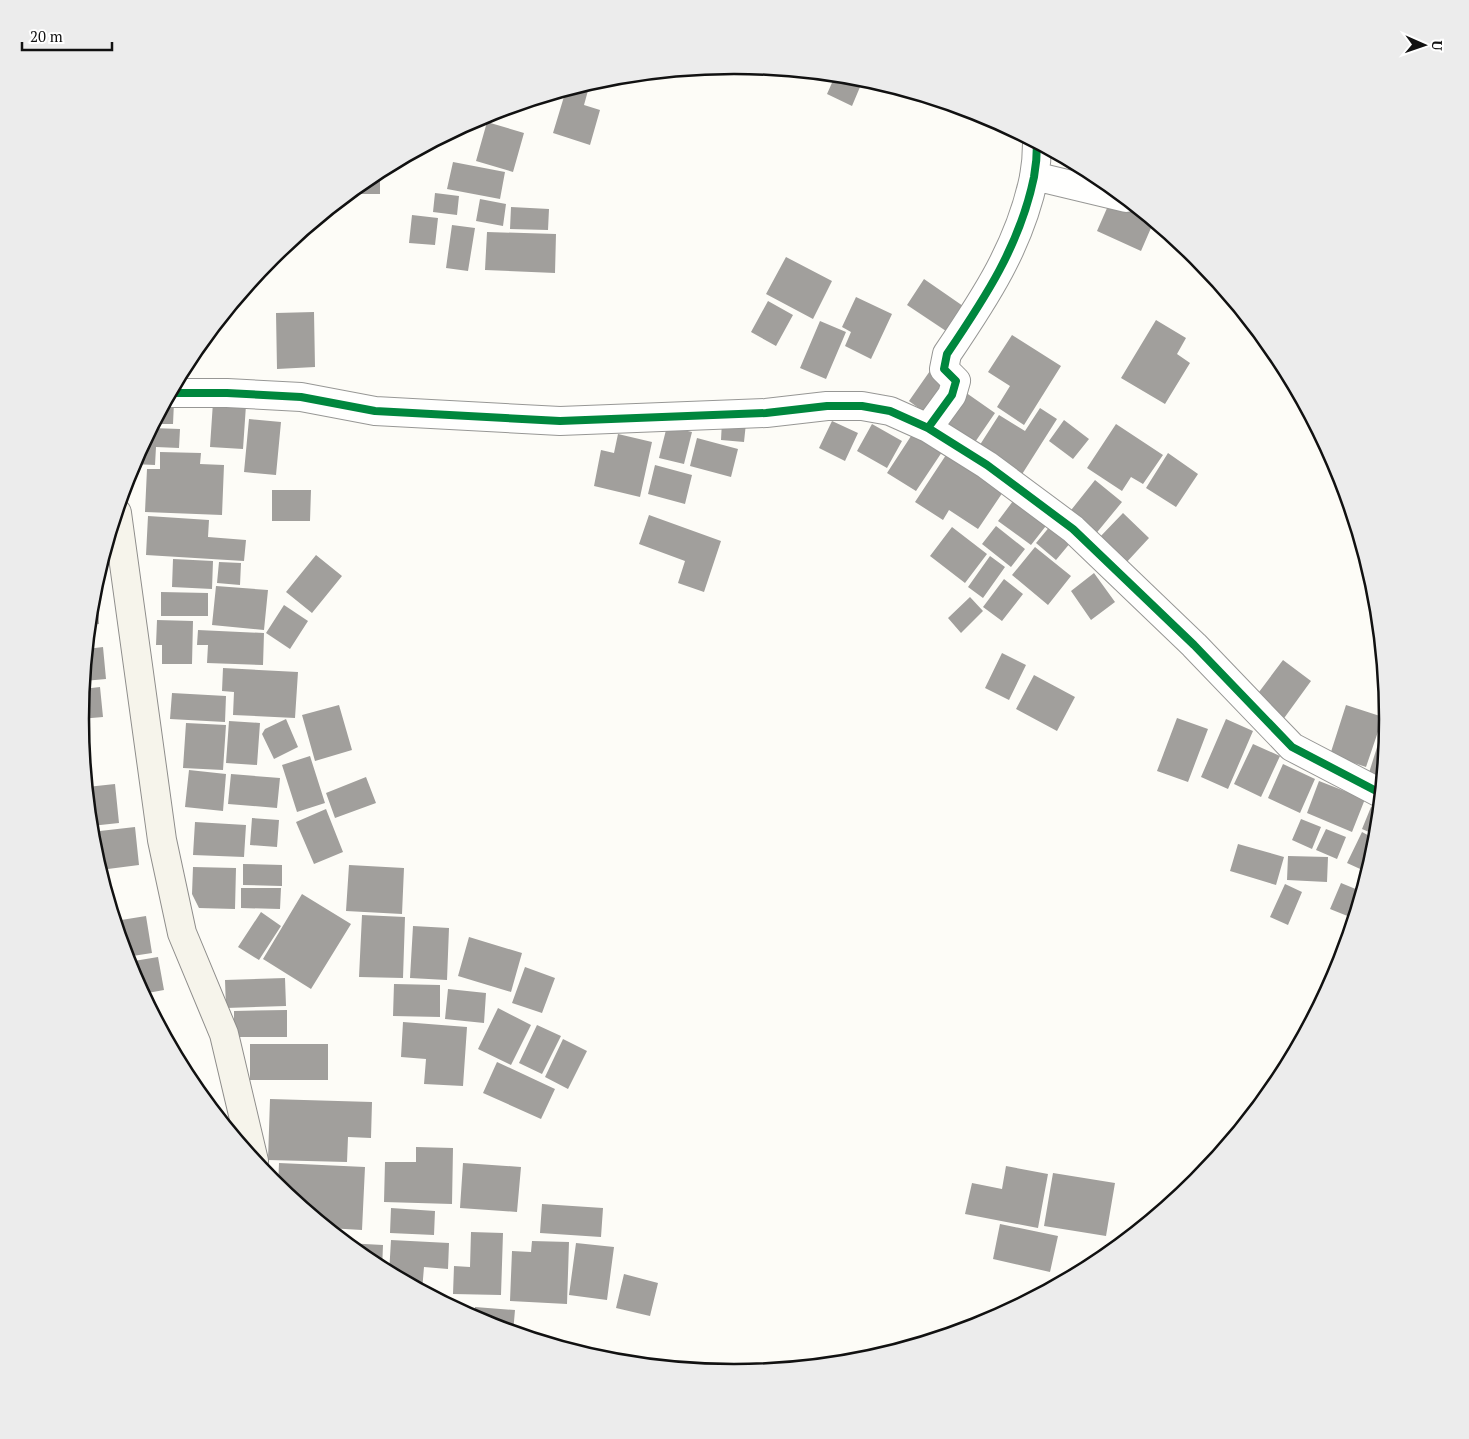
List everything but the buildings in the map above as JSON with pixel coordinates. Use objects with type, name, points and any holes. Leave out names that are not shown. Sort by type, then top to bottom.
[{"type":"main road","points":[[119,526],[162,840],[182,933],[224,1034],[251,1147]]},
{"type":"street","points":[[928,428],[952,395],[956,381],[944,368],[947,354],[995,280],[1024,216],[1034,176],[1036,149]]},
{"type":"street","points":[[1034,176],[1109,194]]},
{"type":"street","points":[[178,393],[226,392],[301,397],[375,411],[560,420],[766,413],[827,406],[862,406],[890,411],[928,428],[987,465],[1073,529],[1194,645],[1292,747],[1376,791]]},
{"type":"cycle path","points":[[928,428],[952,395],[956,381],[944,369],[947,354],[1000,270],[1020,225],[1034,177],[1037,149]]},
{"type":"cycle path","points":[[178,393],[227,393],[301,397],[375,411],[560,421],[766,413],[827,406],[862,406],[890,411],[928,428],[987,465],[1073,529],[1194,645],[1292,747],[1376,791]]}]
